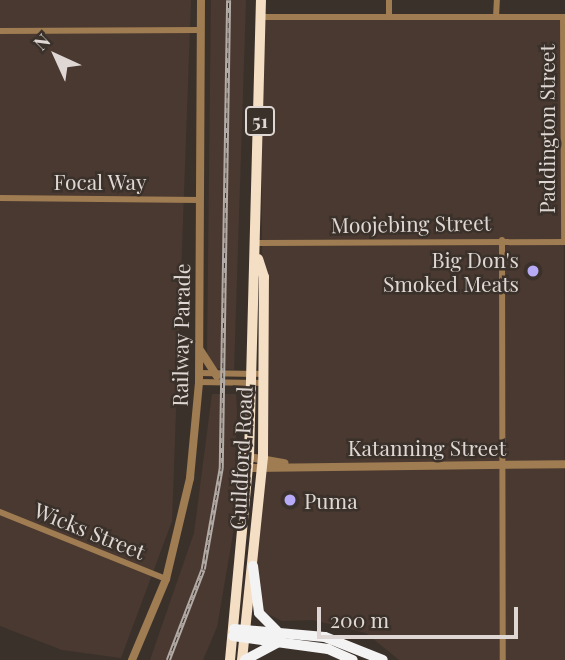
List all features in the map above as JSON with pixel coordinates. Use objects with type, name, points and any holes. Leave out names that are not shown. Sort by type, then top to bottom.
[{"type":"highway","name":"Guildford Road","points":[[230,660],[239,633],[253,566],[263,457],[264,379],[258,258],[261,0]]},
{"type":"highway","name":"Guildford Road","points":[[243,660],[239,633],[258,258]]},
{"type":"highway","points":[[253,566],[262,621],[283,637],[353,660]]},
{"type":"highway","points":[[239,633],[342,640],[383,660]]},
{"type":"highway","points":[[243,660],[283,637]]},
{"type":"street","name":"Railway Parade","points":[[132,660],[166,579],[190,478],[199,378],[201,0]]},
{"type":"street","points":[[389,0],[389,17]]},
{"type":"street","points":[[496,17],[497,0]]},
{"type":"street","points":[[261,17],[564,17]]},
{"type":"street","name":"Paddington Street","points":[[564,17],[565,242]]},
{"type":"street","points":[[0,30],[200,30]]},
{"type":"street","name":"Focal Way","points":[[0,198],[200,200]]},
{"type":"street","points":[[502,240],[503,660]]},
{"type":"street","name":"Moojebing Street","points":[[258,243],[502,240],[565,242]]},
{"type":"street","points":[[199,348],[217,376]]},
{"type":"street","points":[[199,378],[217,376],[251,379]]},
{"type":"street","points":[[199,378],[264,379]]},
{"type":"street","name":"Katanning Street","points":[[249,457],[263,457],[289,464]]},
{"type":"street","name":"Katanning Street","points":[[248,468],[262,469],[289,464],[565,464]]},
{"type":"street","name":"Wicks Street","points":[[0,512],[166,579]]},
{"type":"shaded area","points":[[0,0],[191,0],[172,521],[121,658],[62,650],[0,626]]},
{"type":"shaded area","points":[[211,0],[246,0],[234,370],[215,368],[207,355]]},
{"type":"shaded area","points":[[261,17],[563,17],[565,660],[399,660],[366,633],[313,620],[282,621],[262,611],[253,566],[263,457]]},
{"type":"shaded area","points":[[212,394],[236,394],[237,410],[233,534],[217,627],[203,660],[150,660],[194,533]]},
{"type":"railway","points":[[168,660],[203,569],[221,468],[228,0]]},
{"type":"place","name":"Big Don's Smoked Meats","points":[[533,271]]},
{"type":"place","name":"Puma","points":[[290,500]]}]
